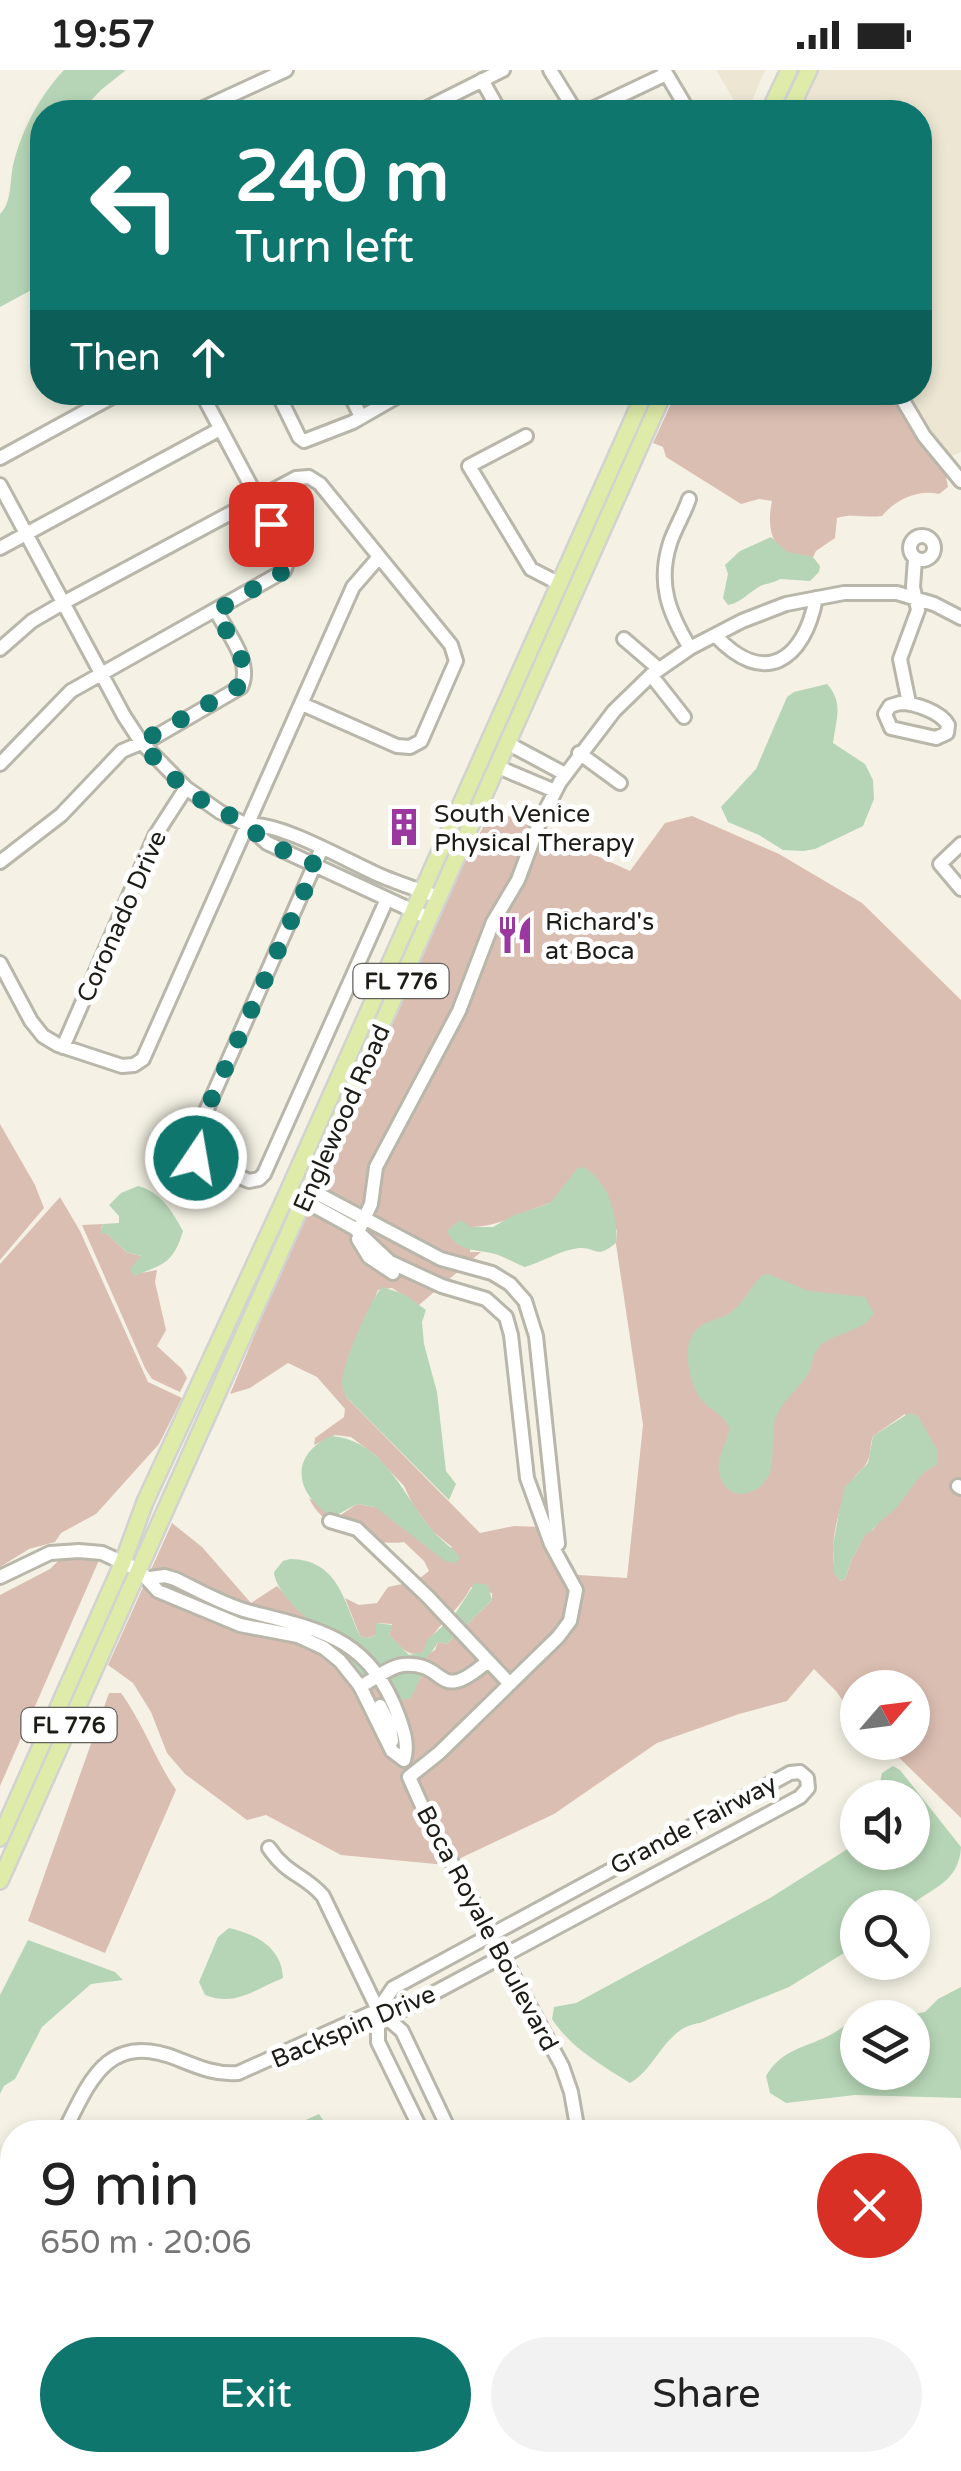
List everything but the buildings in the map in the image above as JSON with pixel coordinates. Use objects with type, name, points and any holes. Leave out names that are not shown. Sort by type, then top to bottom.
[{"type":"main road","points":[[774,100],[788,70]]},
{"type":"main road","points":[[795,100],[809,70]]},
{"type":"main road","name":"Englewood Road","points":[[145,1574],[307,1195],[421,915],[422,891],[639,405]]},
{"type":"main road","name":"Englewood Road","points":[[123,1562],[146,1502],[328,1102],[421,915],[438,898],[504,756],[658,405]]},
{"type":"main road","points":[[486,749],[504,756]]},
{"type":"main road","points":[[307,1195],[300,1194],[300,1181],[328,1118],[328,1102]]},
{"type":"main road","name":"FL 776","points":[[0,1838],[123,1562]]},
{"type":"main road","name":"FL 776","points":[[0,1882],[145,1574]]},
{"type":"street","points":[[220,100],[286,70]]},
{"type":"street","points":[[446,100],[503,70]]},
{"type":"street","points":[[550,70],[569,100]]},
{"type":"street","points":[[610,100],[665,72],[682,100]]},
{"type":"street","points":[[482,80],[493,100]]},
{"type":"street","points":[[0,458],[95,405]]},
{"type":"street","points":[[0,764],[62,698],[100,672],[277,578],[286,568],[285,550],[207,405]]},
{"type":"street","points":[[284,405],[302,440],[382,405]]},
{"type":"street","points":[[356,405],[362,416]]},
{"type":"street","points":[[906,405],[924,436],[961,482]]},
{"type":"street","points":[[0,548],[220,429]]},
{"type":"street","points":[[526,436],[469,466],[531,569],[560,584]]},
{"type":"street","points":[[0,649],[32,621],[257,498],[299,477],[315,479],[451,645],[456,664],[423,738],[412,746],[399,747],[302,704]]},
{"type":"street","points":[[0,485],[141,742],[186,788],[209,806],[247,825],[267,843],[421,915]]},
{"type":"street","points":[[689,499],[670,543],[664,584],[671,615],[690,648]]},
{"type":"street","points":[[0,963],[34,1026],[48,1040],[122,1066],[134,1065],[143,1058],[353,587],[379,557]]},
{"type":"street","points":[[909,703],[900,659],[918,610],[913,587],[916,559]]},
{"type":"street","points":[[413,1274],[401,1276],[388,1271],[369,1257],[359,1226],[375,1190],[376,1167],[460,1012],[493,922],[518,880],[555,791],[614,710],[655,672],[690,648],[764,612],[816,598],[896,592],[961,618]]},
{"type":"street","points":[[715,635],[729,650],[751,661],[779,660],[802,643],[816,598]]},
{"type":"street","points":[[0,862],[62,814],[122,751],[243,684],[244,664],[216,611]]},
{"type":"street","points":[[624,639],[655,672],[684,717]]},
{"type":"street","points":[[909,703],[943,717],[947,732],[936,738],[891,728],[885,718],[887,710],[909,703]]},
{"type":"street","points":[[579,754],[620,783]]},
{"type":"street","points":[[504,756],[536,759],[565,774]]},
{"type":"street","points":[[504,756],[526,779],[555,791]]},
{"type":"street","points":[[526,779],[536,759]]},
{"type":"street","name":"Coronado Drive","points":[[63,1047],[155,836],[186,788]]},
{"type":"street","points":[[247,825],[257,824],[322,848],[438,898]]},
{"type":"street","points":[[961,844],[940,864],[961,890]]},
{"type":"street","points":[[175,1182],[322,848]]},
{"type":"street","points":[[191,1148],[196,1158],[250,1181],[260,1180],[387,899]]},
{"type":"street","name":"Boca Royale Boulevard","points":[[307,1195],[359,1226],[404,1239],[441,1259],[492,1273],[510,1284],[525,1302],[533,1318],[560,1556]]},
{"type":"street","name":"Boca Royale Boulevard","points":[[359,1226],[390,1262],[486,1299],[506,1317],[528,1478],[552,1544],[576,1590],[570,1621],[558,1637],[410,1776],[426,1814],[562,2066],[576,2120]]},
{"type":"street","points":[[390,1262],[404,1239]]},
{"type":"street","points":[[516,1383],[540,1380]]},
{"type":"street","points":[[330,1521],[357,1529],[510,1684]]},
{"type":"street","points":[[0,1577],[34,1559],[60,1552],[92,1552],[145,1574],[175,1579],[244,1610],[324,1631],[364,1658],[390,1747],[404,1760],[410,1776]]},
{"type":"street","points":[[145,1574],[158,1592],[240,1625],[298,1636],[324,1648],[369,1682],[395,1723],[407,1750],[404,1760]]},
{"type":"street","points":[[369,1682],[408,1664],[449,1684],[458,1684],[488,1661]]},
{"type":"street","points":[[369,1682],[378,1702],[395,1723],[390,1747]]},
{"type":"street","name":"Grande Fairway","points":[[378,2010],[392,1988],[786,1774],[800,1772],[807,1778],[804,1794],[503,1956]]},
{"type":"street","points":[[662,1842],[674,1864]]},
{"type":"street","points":[[270,1848],[288,1872],[311,1884],[323,1896],[378,2010],[402,2031],[444,2120]]},
{"type":"street","name":"Backspin Drive","points":[[70,2120],[95,2072],[119,2054],[153,2050],[213,2072],[238,2072],[378,2010],[404,2009],[503,1956]]},
{"type":"street","points":[[378,2010],[378,2042],[416,2120]]},
{"type":"shaded area","points":[[64,70],[126,70],[91,100],[41,100]]},
{"type":"shaded area","points":[[716,70],[765,70],[752,100],[734,100]]},
{"type":"shaded area","points":[[814,70],[961,70],[961,452],[939,462],[899,405],[932,405],[932,100],[800,100]]},
{"type":"shaded area","points":[[30,119],[30,291],[0,307],[0,214],[9,196],[14,161]]},
{"type":"shaded area","points":[[670,405],[899,405],[945,471],[948,487],[939,494],[908,497],[882,516],[837,518],[835,538],[813,557],[800,557],[781,549],[772,534],[772,501],[759,499],[741,504],[666,457],[663,447],[653,443]]},
{"type":"shaded area","points":[[771,537],[787,552],[813,557],[820,566],[819,572],[810,581],[780,579],[762,585],[728,605],[723,598],[728,574],[725,565],[740,551]]},
{"type":"shaded area","points":[[827,684],[837,705],[833,743],[865,764],[873,780],[874,799],[863,826],[815,849],[783,850],[728,822],[721,807],[756,769],[787,697]]},
{"type":"shaded area","points":[[493,809],[630,871],[665,823],[692,816],[779,854],[862,903],[961,1000],[961,1818],[930,1788],[930,1780],[922,1780],[901,1760],[930,1760],[930,1670],[840,1670],[840,1697],[814,1669],[787,1701],[657,1743],[554,1814],[446,1865],[341,1855],[266,1815],[247,1820],[185,1774],[167,1753],[151,1712],[133,1683],[108,1665],[172,1523],[202,1547],[251,1603],[277,1586],[317,1627],[327,1628],[362,1676],[395,1692],[402,1700],[424,1657],[435,1650],[438,1642],[447,1644],[492,1600],[492,1593],[471,1587],[418,1654],[404,1650],[389,1635],[392,1624],[377,1623],[376,1635],[360,1636],[345,1598],[359,1605],[377,1603],[388,1587],[416,1581],[429,1571],[404,1542],[377,1542],[349,1534],[325,1519],[309,1498],[339,1516],[357,1504],[375,1507],[437,1554],[443,1557],[452,1547],[432,1531],[404,1486],[375,1455],[351,1437],[335,1435],[314,1445],[315,1438],[344,1417],[345,1409],[317,1377],[288,1363],[250,1388],[230,1394],[439,908]],"holes":[[[550,1203],[617,1230],[643,1425],[627,1578],[563,1574],[541,1527],[514,1526],[480,1533],[346,1397],[342,1380],[378,1290],[392,1288],[419,1305],[481,1252],[470,1252],[471,1227],[502,1222]],[[905,1414],[932,1466],[873,1530],[867,1531],[845,1579],[840,1581],[833,1559],[835,1530],[853,1479],[867,1463],[873,1436]]]},
{"type":"shaded area","points":[[0,1124],[44,1208],[0,1260]]},
{"type":"shaded area","points":[[582,1167],[605,1189],[616,1222],[616,1243],[604,1251],[572,1249],[525,1267],[495,1254],[464,1248],[447,1231],[460,1220],[471,1227],[493,1227],[550,1203]]},
{"type":"shaded area","points":[[138,1186],[159,1198],[183,1231],[171,1257],[135,1276],[130,1269],[141,1256],[126,1252],[107,1234],[100,1233],[103,1224],[119,1223],[119,1216],[109,1205],[121,1193]]},
{"type":"shaded area","points":[[60,1197],[80,1231],[148,1382],[182,1398],[159,1444],[96,1514],[61,1533],[55,1542],[29,1549],[0,1567],[0,1264]]},
{"type":"shaded area","points":[[103,1224],[101,1228],[126,1252],[141,1256],[141,1273],[157,1270],[155,1282],[166,1330],[157,1346],[187,1378],[180,1392],[152,1379],[145,1368],[82,1225]]},
{"type":"shaded area","points":[[768,1274],[809,1291],[865,1297],[874,1313],[862,1325],[830,1339],[817,1350],[806,1378],[777,1415],[768,1476],[753,1491],[739,1494],[724,1485],[720,1477],[719,1460],[729,1427],[697,1393],[688,1348],[694,1332],[730,1313],[761,1276]]},
{"type":"shaded area","points":[[382,1287],[404,1294],[426,1310],[422,1322],[424,1344],[437,1392],[446,1471],[456,1484],[449,1500],[346,1397],[343,1389],[352,1346]]},
{"type":"shaded area","points":[[909,1413],[918,1416],[938,1451],[938,1464],[918,1478],[894,1510],[867,1532],[845,1579],[840,1581],[834,1573],[833,1546],[845,1487],[868,1463],[873,1436]]},
{"type":"shaded area","points":[[331,1436],[364,1447],[390,1470],[431,1529],[460,1557],[456,1563],[445,1561],[375,1507],[357,1504],[333,1517],[320,1508],[304,1487],[303,1465],[317,1444]]},
{"type":"shaded area","points":[[63,1556],[100,1558],[0,1786],[0,1595],[50,1569]]},
{"type":"shaded area","points":[[290,1559],[319,1566],[329,1574],[360,1636],[376,1635],[376,1623],[392,1625],[389,1635],[409,1655],[423,1652],[427,1640],[453,1617],[475,1583],[488,1585],[492,1600],[447,1644],[438,1642],[420,1669],[422,1674],[411,1698],[402,1700],[395,1693],[382,1703],[382,1689],[362,1676],[327,1628],[303,1615],[280,1588],[274,1572]]},
{"type":"shaded area","points":[[109,1693],[121,1693],[176,1790],[105,1953],[28,1921]]},
{"type":"shaded area","points":[[893,1766],[908,1780],[881,1780],[882,1773]]},
{"type":"shaded area","points":[[930,1808],[961,1847],[950,1877],[930,1892],[840,1890],[840,1956],[789,1987],[678,2032],[630,2083],[587,2055],[552,2019],[554,2007],[576,2003],[770,1898],[840,1854],[840,1870],[930,1870]]},
{"type":"shaded area","points":[[229,1928],[266,1944],[278,1958],[283,1978],[235,1998],[205,1995],[199,1982],[218,1937]]},
{"type":"shaded area","points":[[28,1940],[115,1972],[123,1980],[91,1984],[42,2027],[15,2079],[0,2094],[0,1995]]},
{"type":"shaded area","points":[[961,1987],[961,2098],[855,2095],[786,2103],[770,2093],[766,2076],[779,2060],[840,2029],[840,2090],[930,2090],[930,2007]]},
{"type":"place","name":"South Venice Physical Therapy","points":[[404,827]]},
{"type":"place","name":"Richard's at Boca","points":[[515,935]]},
{"type":"route","points":[[196,1158],[191,1145],[316,865],[267,843],[247,825],[200,799],[166,772],[141,742],[243,684],[244,664],[216,611],[284,571],[286,555],[271,524]]}]
